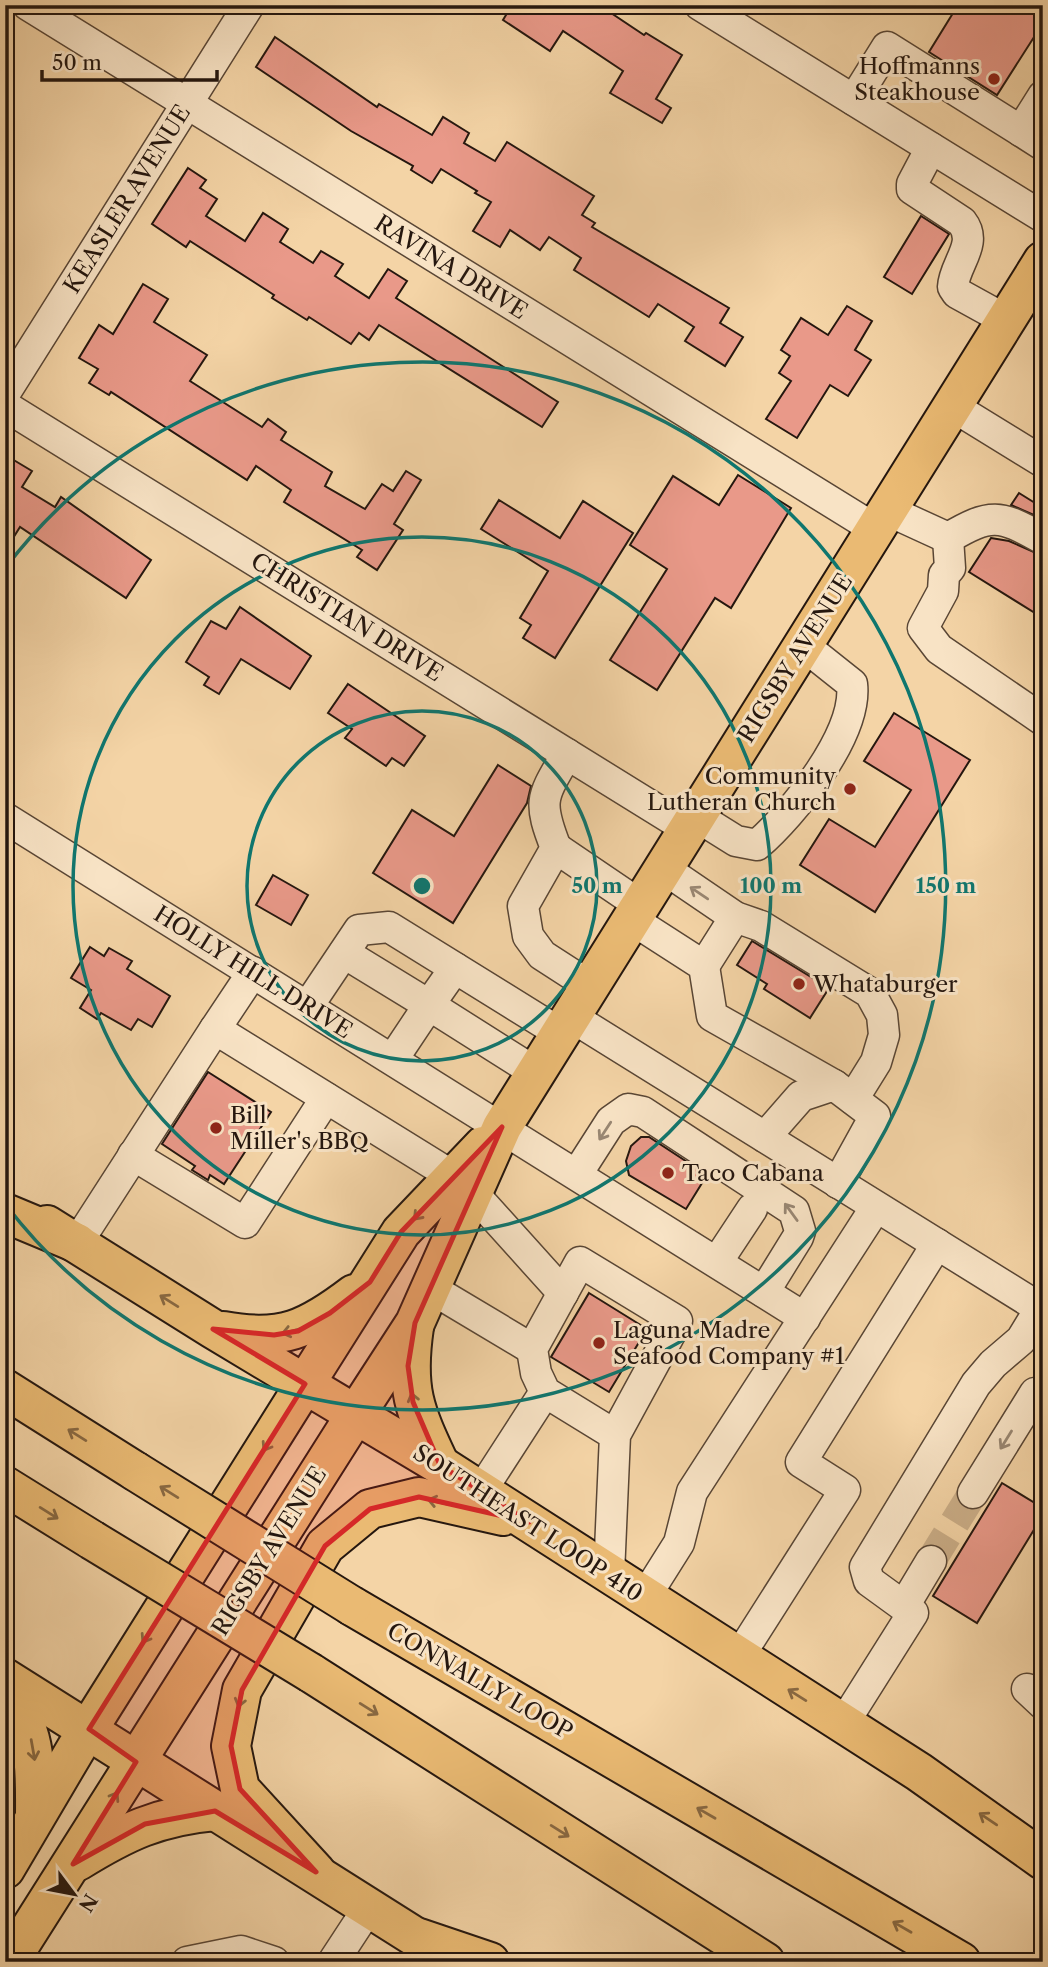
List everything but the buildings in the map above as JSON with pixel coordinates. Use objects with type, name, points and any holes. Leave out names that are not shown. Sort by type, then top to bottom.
[{"type":"main road","name":"RIGSBY AVENUE","points":[[9,1962],[415,1323],[430,1288],[463,1184],[536,1072],[1006,320],[1040,273]]},
{"type":"main road","name":"RIGSBY AVENUE","points":[[16,1840],[89,1729],[401,1232],[463,1184]]},
{"type":"main road","name":"SOUTHEAST LOOP 410","points":[[5,1199],[481,1491],[940,1786],[1043,1860]]},
{"type":"main road","points":[[5,1213],[76,1243]]},
{"type":"main road","points":[[213,1329],[253,1337],[298,1331],[330,1312],[370,1282]]},
{"type":"main road","points":[[415,1323],[408,1366],[413,1402],[440,1465]]},
{"type":"main road","name":"CONNALLY LOOP","points":[[5,1390],[352,1606],[961,1962]]},
{"type":"main road","points":[[5,1486],[311,1673],[765,1962]]},
{"type":"main road","points":[[316,1872],[240,1789],[231,1746],[242,1690],[325,1546],[370,1509],[419,1497],[528,1522]]},
{"type":"main road","points":[[5,1678],[455,1962]]},
{"type":"main road","points":[[5,1690],[27,1725],[35,1751],[16,1840]]},
{"type":"main road","points":[[73,1864],[145,1824],[179,1814],[215,1811]]},
{"type":"main road","points":[[419,1938],[490,1962]]},
{"type":"street","name":"RAVINA DRIVE","points":[[28,5],[187,104],[881,520],[948,538]]},
{"type":"street","name":"KEASLER AVENUE","points":[[5,393],[249,5]]},
{"type":"street","points":[[700,5],[1043,217]]},
{"type":"street","points":[[854,100],[887,47],[1032,138],[1043,96]]},
{"type":"street","points":[[932,148],[912,184],[912,189],[962,222],[967,229],[968,245],[953,287],[957,293],[1006,320]]},
{"type":"street","name":"CHRISTIAN DRIVE","points":[[5,406],[567,754],[692,822],[736,841],[757,845],[782,823],[841,737],[854,697],[852,684],[803,645]]},
{"type":"street","points":[[952,406],[1043,462]]},
{"type":"street","points":[[1043,540],[1010,520],[979,520],[948,538],[950,568],[923,628],[939,649],[1043,720]]},
{"type":"street","points":[[567,754],[544,793],[543,816],[556,848],[704,965]]},
{"type":"street","name":"HOLLY HILL DRIVE","points":[[5,818],[502,1126],[805,1318]]},
{"type":"street","points":[[556,848],[523,906],[528,936],[542,955],[573,1012]]},
{"type":"street","points":[[663,868],[735,917],[761,926],[870,993],[882,1015],[884,1035],[876,1062],[843,1092],[801,1096],[765,1137]]},
{"type":"street","points":[[735,917],[704,965],[712,1016],[843,1092],[875,1115],[838,1183]]},
{"type":"street","points":[[308,1006],[359,930],[389,927],[455,968],[573,1012],[765,1137],[1041,1310],[1021,1340],[993,1364],[976,1384],[865,1567],[869,1581],[912,1613],[843,1724]]},
{"type":"street","points":[[344,953],[536,1072]]},
{"type":"street","points":[[393,1059],[455,968]]},
{"type":"street","points":[[76,1243],[253,972]]},
{"type":"street","points":[[215,1029],[463,1184],[563,1293]]},
{"type":"street","points":[[133,1155],[245,1223],[326,1098]]},
{"type":"street","points":[[577,1174],[611,1121],[628,1109],[643,1112],[794,1211],[800,1231],[798,1237],[764,1292]]},
{"type":"street","points":[[645,1597],[679,1543],[692,1492],[876,1207]]},
{"type":"street","points":[[717,1262],[752,1209]]},
{"type":"street","points":[[738,1658],[845,1490],[801,1462],[937,1244]]},
{"type":"street","points":[[609,1574],[615,1435],[677,1321],[580,1262],[532,1349],[536,1373],[545,1392],[615,1435]]},
{"type":"street","points":[[430,1288],[532,1349]]},
{"type":"street","points":[[481,1491],[545,1392]]},
{"type":"street","points":[[973,1493],[1035,1393],[1043,1392]]},
{"type":"street","points":[[904,1606],[931,1561]]},
{"type":"street","points":[[333,1962],[369,1907]]},
{"type":"street","points":[[187,1962],[241,1951],[274,1962]]},
{"type":"highlighted area","points":[[502,1127],[415,1323],[408,1366],[413,1402],[440,1465],[529,1522],[419,1497],[370,1509],[325,1546],[242,1690],[231,1746],[240,1789],[316,1872],[215,1811],[145,1824],[73,1864],[136,1762],[89,1729],[305,1384],[213,1329],[274,1335],[298,1331],[330,1313],[370,1282],[401,1232]]},
{"type":"tunnel","points":[[931,1561],[973,1493]]},
{"type":"place","name":"Hoffmanns Steakhouse","points":[[994,79]]},
{"type":"place","name":"Community Lutheran Church","points":[[850,789]]},
{"type":"place","name":"Whataburger","points":[[799,984]]},
{"type":"place","name":"Bill Miller's BBQ","points":[[216,1128]]},
{"type":"place","name":"Taco Cabana","points":[[668,1173]]},
{"type":"place","name":"Laguna Madre Seafood Company #1","points":[[599,1343]]}]
